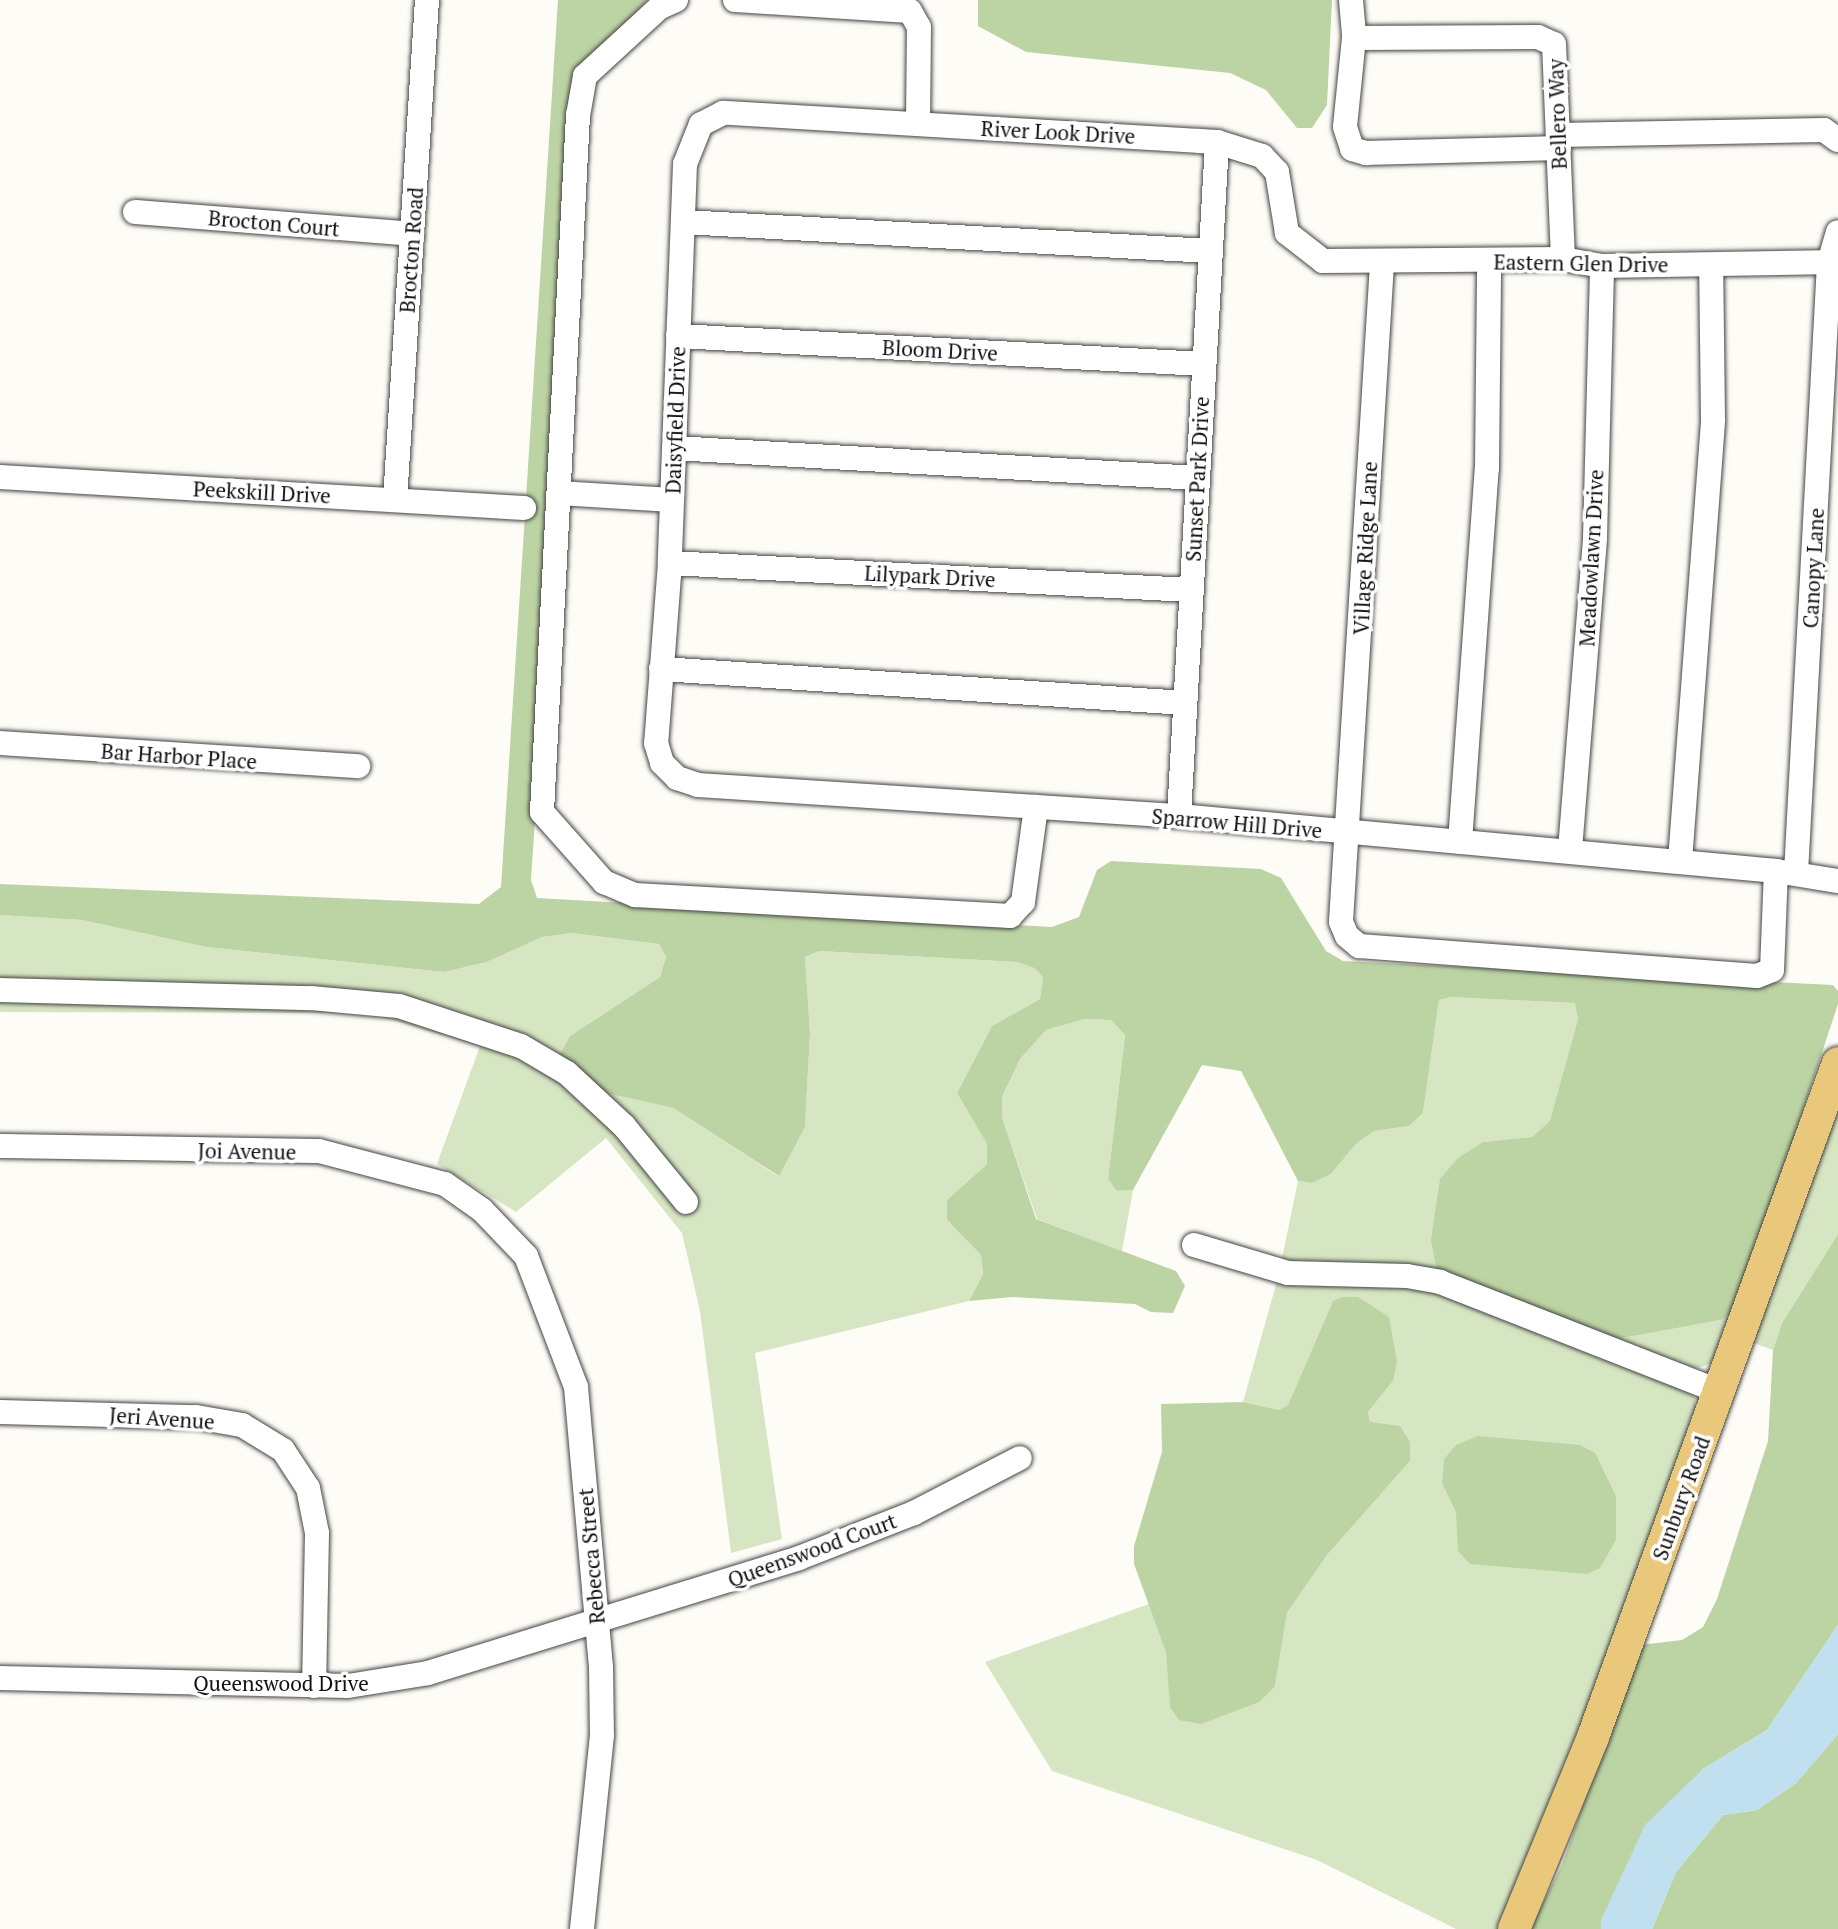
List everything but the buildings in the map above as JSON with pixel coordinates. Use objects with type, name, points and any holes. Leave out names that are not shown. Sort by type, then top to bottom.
[{"type":"main road","name":"Sunbury Road","points":[[1514,1929],[1593,1737],[1838,1063]]},
{"type":"street","name":"Brocton Road","points":[[394,500],[427,0]]},
{"type":"street","points":[[676,0],[660,7],[585,76],[578,115],[542,812],[604,882],[635,895],[1010,916],[1023,902],[1036,807]]},
{"type":"street","points":[[735,0],[910,11],[919,27],[918,124]]},
{"type":"street","points":[[1351,0],[1354,38],[1345,127],[1352,149],[1366,153],[1824,130],[1838,140]]},
{"type":"street","name":"Bellero Way","points":[[1354,38],[1538,37],[1554,44],[1563,259]]},
{"type":"street","name":"River Look Drive","points":[[723,113],[1217,142],[1262,156],[1277,172],[1287,233],[1323,261]]},
{"type":"street","name":"Daisyfield Drive","points":[[656,743],[670,563],[685,164],[701,124],[723,113]]},
{"type":"street","name":"Sunset Park Drive","points":[[1179,816],[1217,142]]},
{"type":"street","name":"Brocton Court","points":[[135,212],[412,234]]},
{"type":"street","points":[[683,222],[1210,251]]},
{"type":"street","name":"Canopy Lane","points":[[1347,833],[1341,922],[1346,936],[1359,946],[1757,976],[1772,970],[1786,872],[1833,262],[1838,232]]},
{"type":"street","name":"Eastern Glen Drive","points":[[1323,261],[1382,264],[1563,259],[1602,266],[1833,262]]},
{"type":"street","points":[[1460,842],[1487,468],[1489,261]]},
{"type":"street","name":"Village Ridge Lane","points":[[1347,833],[1382,264]]},
{"type":"street","points":[[1680,861],[1713,419],[1711,264]]},
{"type":"street","name":"Meadowlawn Drive","points":[[1570,850],[1595,538],[1602,266]]},
{"type":"street","name":"Bloom Drive","points":[[678,336],[1203,365]]},
{"type":"street","points":[[674,448],[1197,478]]},
{"type":"street","name":"Peekskill Drive","points":[[0,477],[524,508]]},
{"type":"street","points":[[559,493],[672,500]]},
{"type":"street","name":"Lilypark Drive","points":[[670,563],[1190,590]]},
{"type":"street","points":[[662,669],[1185,703]]},
{"type":"street","name":"Bar Harbor Place","points":[[0,743],[358,766]]},
{"type":"street","name":"Sparrow Hill Drive","points":[[656,743],[670,771],[698,785],[1179,816],[1347,833],[1570,850],[1786,872],[1838,881]]},
{"type":"street","points":[[0,990],[311,998],[399,1006],[521,1046],[567,1073],[624,1126],[686,1202]]},
{"type":"street","name":"Joi Avenue","points":[[0,1146],[319,1151],[445,1184],[482,1210]]},
{"type":"street","name":"Rebecca Street","points":[[482,1210],[526,1256],[576,1387],[597,1623],[602,1735],[582,1929]]},
{"type":"street","points":[[1194,1245],[1288,1273],[1440,1282],[1720,1392]]},
{"type":"street","name":"Jeri Avenue","points":[[0,1412],[196,1417],[242,1425],[283,1450],[308,1488],[317,1533],[314,1686]]},
{"type":"street","name":"Queenswood Court","points":[[597,1623],[799,1559],[914,1513],[1020,1458]]},
{"type":"street","name":"Queenswood Drive","points":[[0,1678],[314,1686],[372,1683],[428,1673],[597,1623]]},
{"type":"green space","points":[[558,0],[648,0],[595,55],[583,91],[531,880],[537,898],[1052,927],[1079,917],[1097,870],[1111,861],[1261,869],[1281,878],[1326,951],[1343,961],[1833,985],[1838,991],[1838,1004],[1738,1307],[1721,1320],[1617,1339],[1437,1272],[1431,1240],[1440,1179],[1458,1158],[1483,1142],[1532,1137],[1550,1121],[1578,1019],[1575,1003],[1450,997],[1439,1000],[1423,1113],[1409,1126],[1374,1131],[1356,1144],[1331,1174],[1312,1183],[1298,1181],[1241,1071],[1202,1065],[1133,1190],[1117,1191],[1108,1179],[1125,1035],[1111,1020],[1085,1019],[1046,1030],[1020,1059],[1002,1097],[1002,1117],[1036,1219],[1176,1271],[1185,1286],[1173,1313],[1151,1312],[1135,1304],[1012,1297],[969,1301],[983,1274],[981,1255],[947,1220],[947,1200],[987,1164],[987,1144],[957,1093],[992,1026],[1040,999],[1043,977],[1034,968],[1017,962],[819,951],[805,957],[810,1033],[805,1127],[779,1176],[673,1108],[579,1087],[556,1063],[570,1036],[660,977],[666,957],[659,944],[572,933],[542,937],[487,962],[444,972],[206,947],[82,920],[0,915],[0,884],[479,904],[501,887]]},
{"type":"green space","points":[[978,0],[1332,0],[1327,105],[1312,128],[1297,128],[1266,90],[1230,73],[1026,52],[978,26]]},
{"type":"green space","points":[[0,915],[82,920],[206,947],[444,972],[487,962],[542,937],[572,933],[659,944],[666,957],[660,977],[570,1036],[579,1087],[673,1108],[778,1176],[805,1127],[810,1033],[805,957],[819,951],[1017,962],[1034,968],[1043,977],[1040,999],[992,1026],[957,1093],[987,1144],[987,1164],[947,1200],[947,1220],[981,1255],[983,1274],[969,1301],[755,1353],[782,1539],[731,1553],[700,1311],[682,1233],[606,1138],[516,1212],[437,1164],[480,1046],[368,1013],[0,1012]]},
{"type":"green space","points":[[1449,997],[1576,1003],[1578,1019],[1551,1121],[1532,1137],[1483,1142],[1437,1272],[1281,1263],[1298,1181],[1312,1183],[1331,1174],[1356,1144],[1374,1131],[1409,1126],[1423,1113],[1439,1000]]},
{"type":"green space","points":[[1085,1019],[1111,1020],[1125,1035],[1108,1179],[1118,1191],[1133,1190],[1122,1251],[1037,1219],[1002,1117],[1002,1097],[1020,1059],[1046,1030]]},
{"type":"green space","points":[[1838,1107],[1838,1234],[1782,1323],[1773,1350],[1748,1341]]},
{"type":"green space","points":[[1838,1234],[1838,1625],[1767,1730],[1703,1769],[1602,1918],[1601,1929],[1530,1929],[1562,1865],[1639,1645],[1682,1640],[1703,1627],[1717,1599],[1768,1441],[1773,1350],[1782,1323]]},
{"type":"green space","points":[[1277,1281],[1432,1285],[1693,1389],[1696,1409],[1548,1820],[1501,1929],[1456,1929],[1317,1860],[1052,1771],[985,1662],[1149,1604],[1167,1652],[1170,1707],[1275,1686],[1287,1613],[1327,1555],[1410,1461],[1370,1422],[1368,1412],[1393,1381],[1333,1301],[1288,1405],[1279,1410],[1243,1402]]},
{"type":"green space","points":[[1343,1297],[1358,1297],[1389,1317],[1397,1361],[1393,1381],[1368,1412],[1370,1422],[1400,1426],[1410,1442],[1410,1461],[1327,1555],[1287,1613],[1275,1686],[1259,1702],[1201,1724],[1179,1720],[1170,1707],[1166,1652],[1134,1564],[1134,1546],[1162,1452],[1161,1404],[1243,1402],[1279,1410],[1288,1405],[1333,1301]]},
{"type":"green space","points":[[1738,1307],[1717,1362],[1693,1369],[1617,1339],[1721,1320]]},
{"type":"green space","points":[[1478,1436],[1580,1445],[1595,1453],[1616,1496],[1616,1540],[1600,1568],[1587,1574],[1470,1564],[1458,1551],[1456,1512],[1442,1483],[1444,1459],[1456,1445]]},
{"type":"green space","points":[[1838,1734],[1838,1929],[1652,1929],[1676,1872],[1723,1815],[1757,1810],[1796,1783]]},
{"type":"water","points":[[1838,1625],[1838,1734],[1796,1783],[1757,1810],[1723,1815],[1676,1872],[1652,1929],[1601,1929],[1602,1918],[1645,1825],[1703,1769],[1767,1730]]}]
